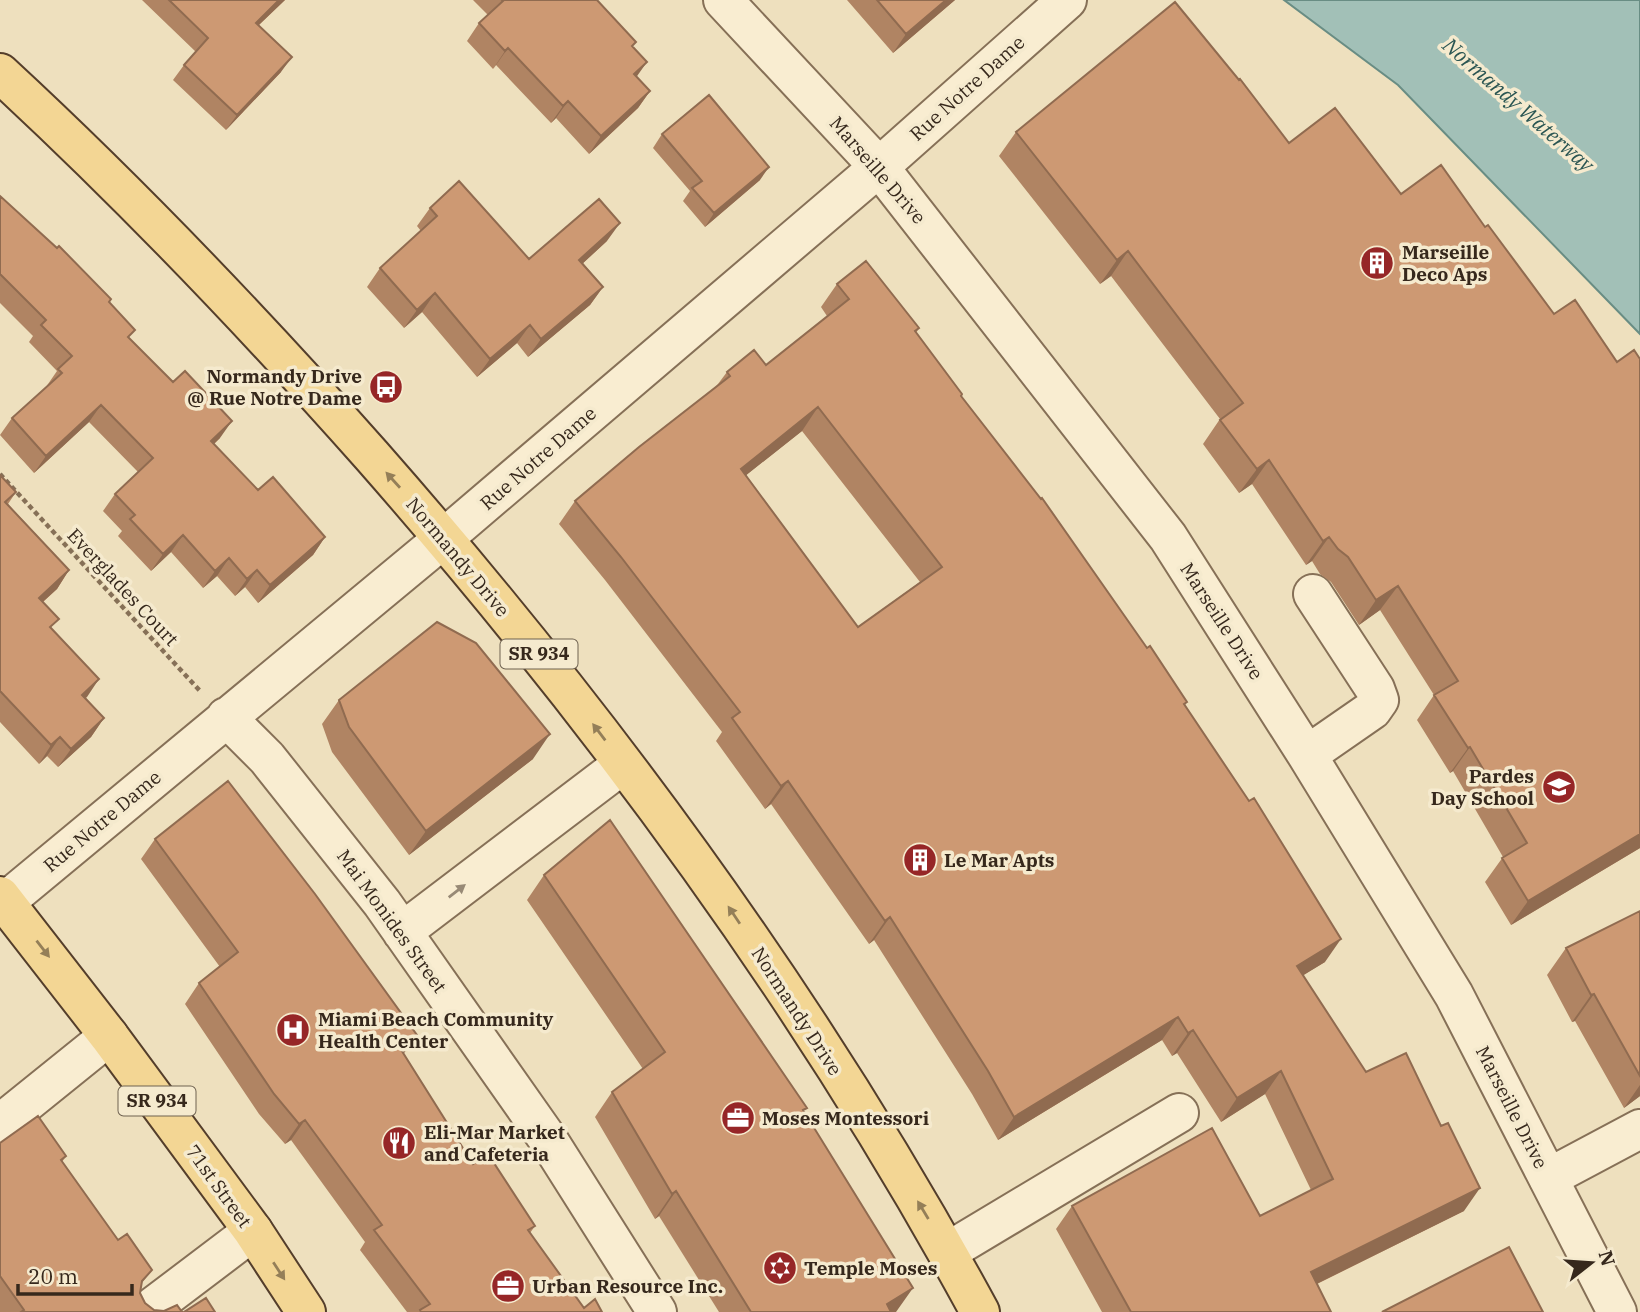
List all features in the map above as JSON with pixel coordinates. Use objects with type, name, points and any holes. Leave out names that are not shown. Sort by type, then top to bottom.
[{"type":"main road","name":"Normandy Drive","points":[[0,73],[184,251],[303,379],[444,538],[556,674],[702,869],[784,989],[947,1252],[980,1312]]},
{"type":"main road","name":"71st Street","points":[[2,901],[109,1036],[253,1231],[306,1312]]},
{"type":"street","name":"Marseille Drive","points":[[723,0],[879,167],[1168,537],[1307,755],[1454,995],[1617,1312]]},
{"type":"street","name":"Rue Notre Dame","points":[[2,901],[444,538],[879,167],[1067,0]]},
{"type":"street","points":[[1307,755],[1373,710],[1379,700],[1312,594]]},
{"type":"street","name":"Mai Monides Street","points":[[226,717],[267,758],[402,932],[547,1138],[657,1312]]},
{"type":"street","points":[[402,932],[623,764]]},
{"type":"street","points":[[0,1124],[109,1036]]},
{"type":"street","points":[[947,1252],[1180,1113]]},
{"type":"street","points":[[1548,1178],[1640,1129]]},
{"type":"street","points":[[145,1312],[253,1231]]},
{"type":"path","name":"Everglades Court","points":[[0,474],[226,717]]},
{"type":"water","name":"Normandy Waterway","points":[[1284,0],[1640,0],[1640,334],[1398,85]]},
{"type":"building","points":[[169,0],[279,0],[256,23],[292,57],[237,115],[184,65],[208,38]]},
{"type":"building","points":[[502,0],[597,0],[636,42],[632,46],[647,62],[634,74],[650,91],[601,136],[568,101],[563,106],[508,48],[505,51],[479,23]]},
{"type":"building","points":[[877,0],[946,0],[906,34]]},
{"type":"building","points":[[1175,2],[1240,79],[1289,143],[1335,108],[1401,194],[1441,165],[1485,227],[1488,225],[1554,314],[1575,300],[1617,362],[1634,350],[1640,359],[1640,834],[1528,901],[1502,858],[1527,843],[1470,747],[1468,748],[1434,695],[1458,681],[1398,586],[1376,600],[1348,557],[1329,537],[1323,541],[1269,460],[1257,469],[1220,420],[1243,403],[1128,251],[1117,260],[1016,132]]},
{"type":"building","points":[[709,95],[769,167],[714,213],[692,188],[702,181],[662,134]]},
{"type":"building","points":[[459,181],[529,259],[599,199],[620,223],[579,260],[603,287],[541,339],[530,325],[490,359],[435,293],[417,310],[380,268],[437,216],[430,208]]},
{"type":"building","points":[[0,196],[57,248],[59,246],[111,299],[109,302],[135,330],[128,337],[173,382],[185,371],[232,421],[211,441],[258,490],[273,477],[325,537],[270,585],[257,570],[247,579],[229,558],[215,571],[183,535],[163,554],[130,519],[135,515],[115,494],[153,458],[101,405],[46,456],[12,418],[62,373],[58,369],[72,356],[41,325],[46,320],[0,274]]},
{"type":"building","points":[[866,261],[919,328],[915,331],[961,396],[1042,498],[1147,648],[1150,646],[1187,702],[1184,704],[1249,801],[1254,798],[1341,939],[1297,966],[1366,1072],[1406,1053],[1441,1126],[1448,1123],[1480,1188],[1311,1272],[1331,1312],[1131,1312],[1072,1206],[1212,1128],[1260,1216],[1333,1179],[1281,1071],[1237,1098],[1193,1030],[1188,1033],[1178,1017],[1014,1117],[988,1071],[890,917],[885,921],[788,781],[781,786],[732,718],[740,712],[575,501],[730,376],[727,372],[754,350],[766,365],[849,299],[837,284]],"holes":[[[818,407],[942,567],[858,627],[741,469]]]},
{"type":"building","points":[[0,475],[16,492],[5,502],[69,570],[39,598],[59,619],[50,627],[99,679],[82,695],[104,718],[71,749],[60,737],[51,745],[0,691]]},
{"type":"building","points":[[437,622],[476,643],[550,734],[426,831],[349,727],[339,700]]},
{"type":"building","points":[[228,781],[315,894],[417,1035],[400,1048],[473,1164],[488,1154],[535,1226],[528,1230],[584,1308],[595,1299],[602,1312],[421,1312],[420,1310],[430,1304],[374,1230],[382,1225],[305,1120],[299,1124],[274,1094],[199,983],[238,952],[155,839]]},
{"type":"building","points":[[610,820],[807,1108],[803,1110],[913,1288],[887,1304],[891,1312],[751,1312],[676,1191],[672,1194],[612,1092],[665,1052],[544,875]]},
{"type":"building","points":[[1640,911],[1640,1076],[1566,948]]},
{"type":"building","points":[[38,1116],[66,1156],[61,1160],[118,1240],[127,1234],[152,1270],[142,1281],[140,1293],[145,1303],[154,1310],[164,1311],[177,1305],[182,1312],[21,1312],[24,1310],[0,1276],[0,1143]]},
{"type":"building","points":[[1509,1247],[1543,1312],[1382,1312]]},
{"type":"building","points":[[206,1298],[215,1312],[184,1312]]},
{"type":"place","name":"Marseille Deco Aps","points":[[1377,263]]},
{"type":"place","name":"Normandy Drive @ Rue Notre Dame","points":[[386,387]]},
{"type":"place","name":"Pardes Day School","points":[[1559,787]]},
{"type":"place","name":"Le Mar Apts","points":[[920,860]]},
{"type":"place","name":"Miami Beach Community Health Center","points":[[293,1030]]},
{"type":"place","name":"Moses Montessori","points":[[738,1118]]},
{"type":"place","name":"Eli-Mar Market and Cafeteria","points":[[399,1143]]},
{"type":"place","name":"Temple Moses","points":[[780,1268]]},
{"type":"place","name":"Urban Resource Inc.","points":[[508,1286]]}]
